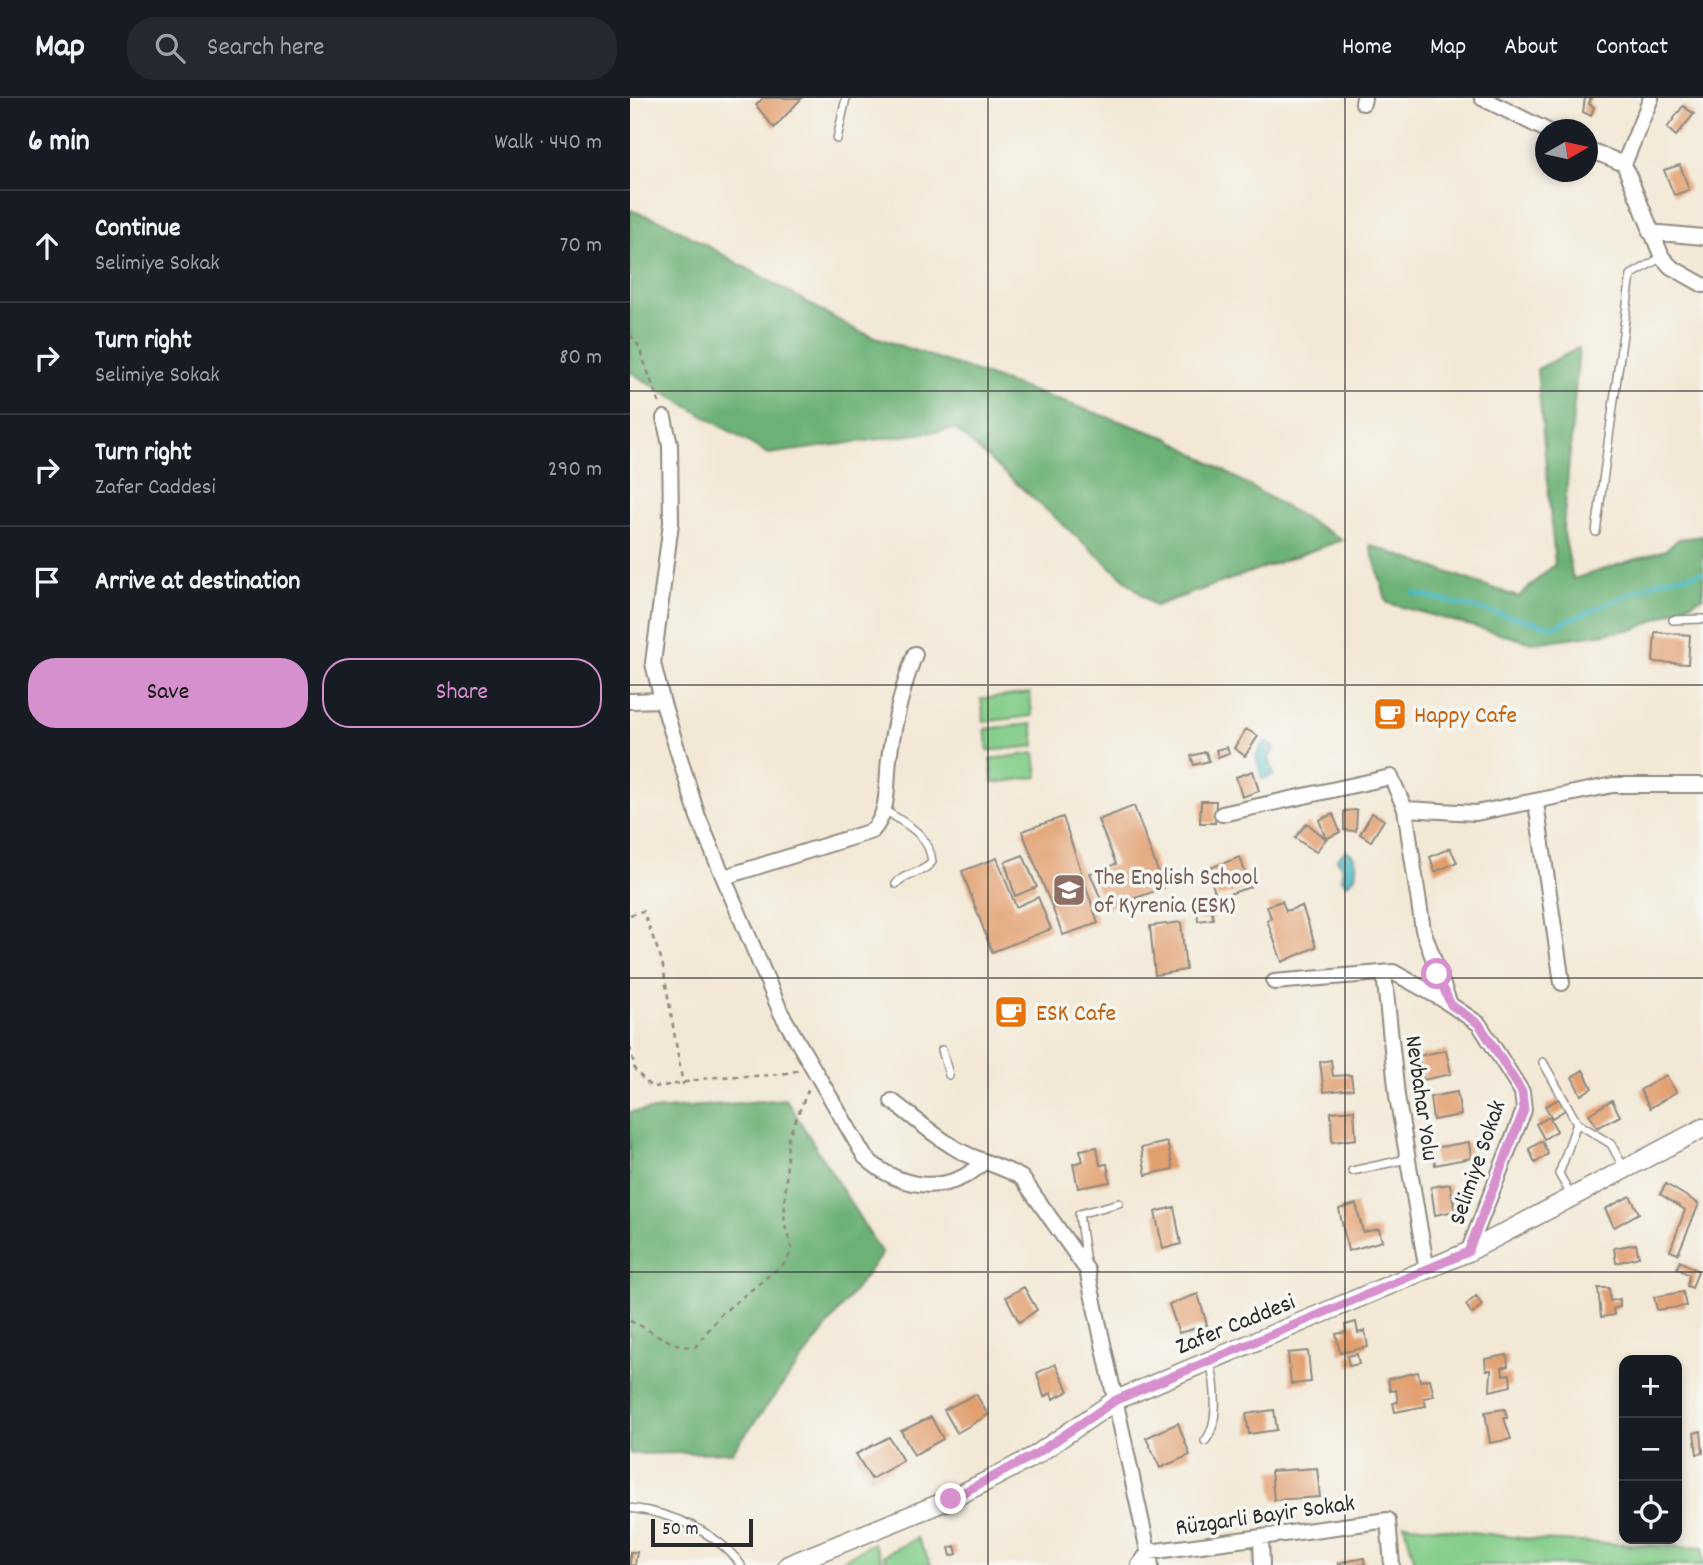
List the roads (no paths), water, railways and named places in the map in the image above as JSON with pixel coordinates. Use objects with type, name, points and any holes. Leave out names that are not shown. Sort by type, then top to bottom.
[{"type":"street","points":[[1482,98],[1535,126]]},
{"type":"street","points":[[1624,164],[1651,98]]},
{"type":"street","points":[[1598,153],[1624,164],[1639,195],[1650,232],[1662,257],[1671,267],[1703,285]]},
{"type":"street","points":[[1650,232],[1703,237]]},
{"type":"street","points":[[664,418],[670,445],[671,523],[653,663],[698,817],[781,1013],[814,1065],[865,1157],[879,1170],[904,1181],[929,1186],[950,1184],[970,1176],[984,1162]]},
{"type":"street","points":[[724,877],[872,831],[880,823],[885,810],[889,759],[904,684],[915,654]]},
{"type":"street","points":[[630,701],[662,700]]},
{"type":"street","points":[[1222,814],[1391,777],[1405,809],[1423,930],[1437,974],[1451,1005]]},
{"type":"street","points":[[1405,809],[1476,813],[1536,803],[1613,785],[1703,785]]},
{"type":"street","points":[[1536,803],[1562,983]]},
{"type":"street","name":"Selimiye Sokak","points":[[1274,982],[1393,972],[1479,1024],[1522,1092],[1524,1110],[1468,1252]]},
{"type":"street","name":"Nevbahar Yolu","points":[[1384,973],[1397,1096],[1427,1271]]},
{"type":"street","points":[[892,1101],[955,1149],[1006,1168],[1022,1178],[1087,1270],[1150,1559],[1139,1565]]},
{"type":"street","name":"Zafer Caddesi","points":[[788,1565],[951,1499],[1036,1454],[1116,1400],[1209,1359],[1427,1271],[1702,1133]]},
{"type":"street","name":"Rüzgarli Bayir Sokak","points":[[1150,1559],[1388,1520],[1392,1565]]},
{"type":"street","points":[[1261,1539],[1262,1565]]},
{"type":"lane","points":[[837,139],[846,98]]},
{"type":"lane","points":[[1596,532],[1631,275],[1662,257]]},
{"type":"lane","points":[[1673,620],[1703,619]]},
{"type":"lane","points":[[885,810],[928,841],[931,850],[932,862],[927,869],[900,878],[896,884]]},
{"type":"lane","points":[[942,1050],[949,1075]]},
{"type":"lane","points":[[1543,1062],[1577,1123],[1611,1144],[1626,1170]]},
{"type":"lane","points":[[1573,1199],[1559,1174],[1577,1123]]},
{"type":"lane","points":[[1353,1171],[1408,1159]]},
{"type":"lane","points":[[1087,1270],[1079,1214],[1119,1203]]},
{"type":"lane","points":[[1205,1441],[1212,1434],[1215,1378],[1209,1359]]},
{"type":"lane","points":[[630,1508],[701,1530],[728,1548],[741,1565]]},
{"type":"water","points":[[1265,741],[1275,748],[1269,758],[1274,775],[1262,779],[1256,756]]},
{"type":"water","points":[[1346,850],[1353,855],[1357,868],[1353,879],[1346,884],[1341,878],[1343,869],[1337,859]]},
{"type":"waterway","points":[[1413,593],[1553,627],[1664,579],[1703,573]]},
{"type":"place","name":"Happy Cafe","points":[[1390,714]]},
{"type":"place","name":"The English School of Kyrenia (ESK)","points":[[1069,890]]},
{"type":"place","name":"ESK Cafe","points":[[1011,1012]]}]
